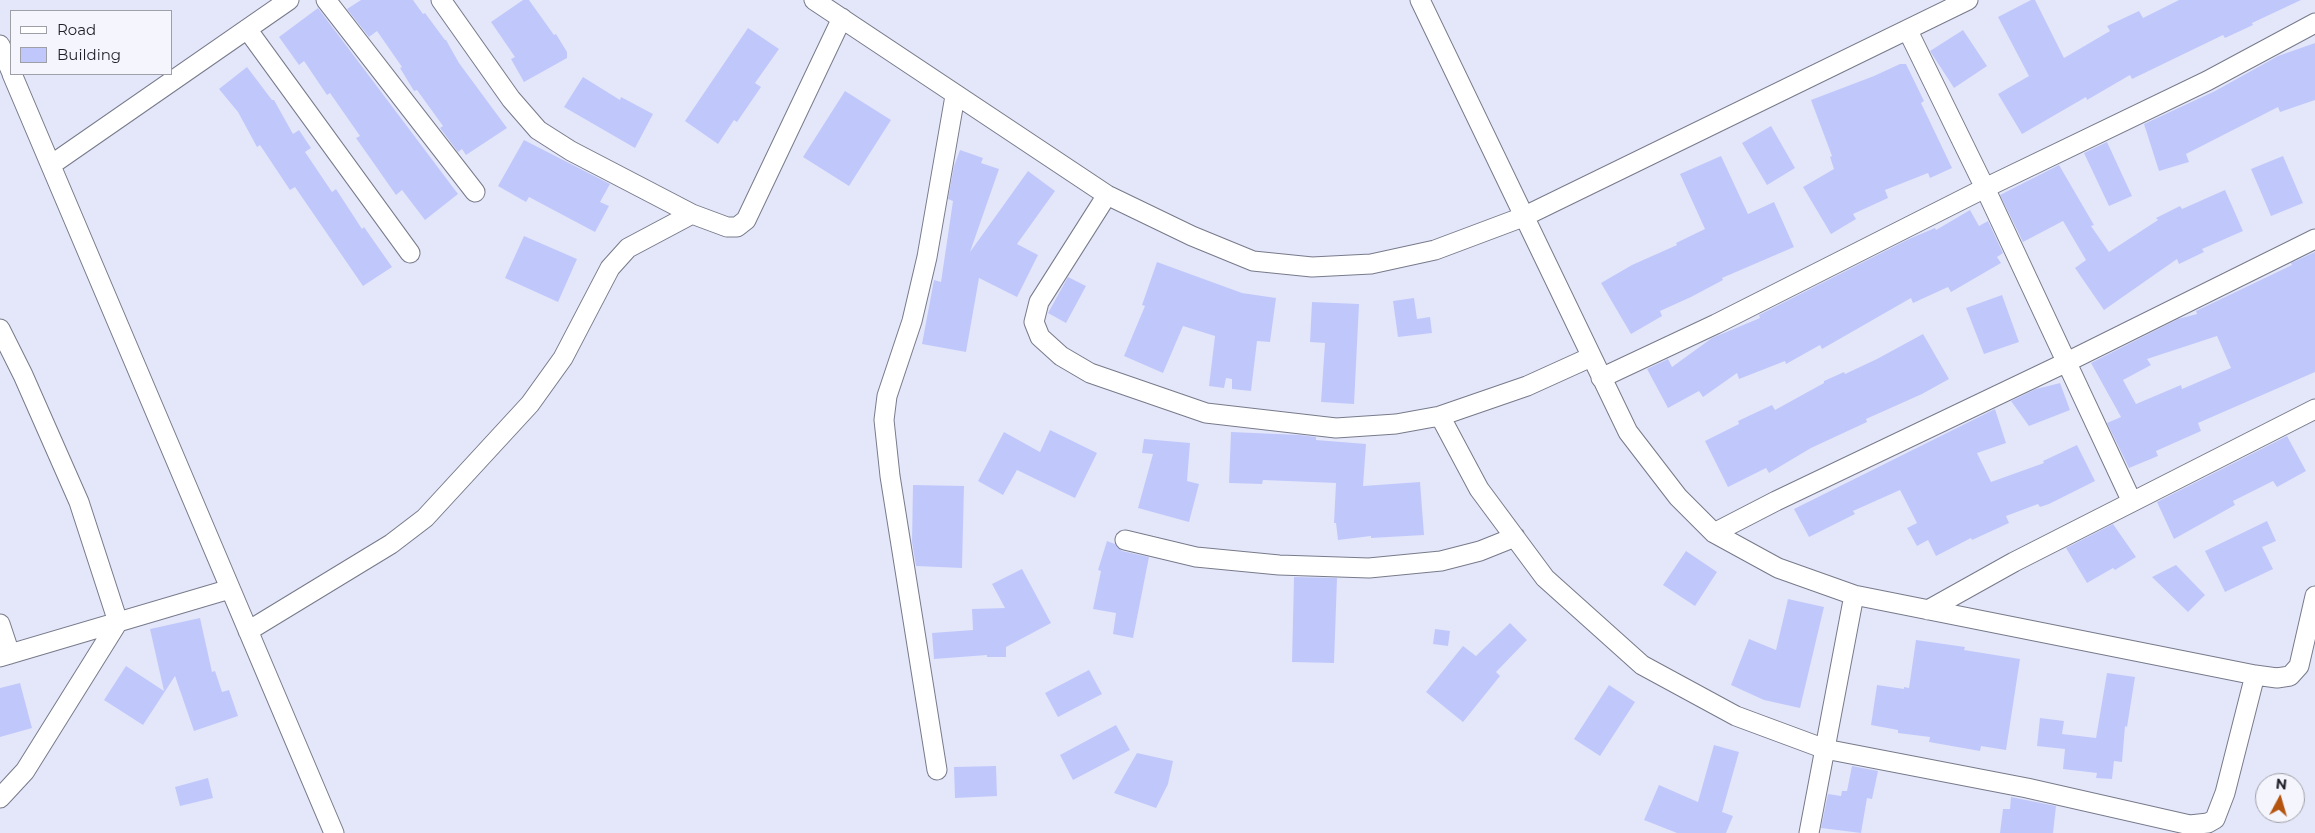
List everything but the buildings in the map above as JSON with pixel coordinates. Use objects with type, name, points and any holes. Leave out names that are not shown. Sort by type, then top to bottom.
[{"type":"street","points":[[51,165],[289,0]]},
{"type":"street","points":[[326,0],[475,192]]},
{"type":"street","points":[[441,0],[511,99],[538,130],[571,151],[692,214],[727,227],[737,227],[746,220],[842,18]]},
{"type":"street","points":[[814,0],[955,96],[1107,195],[1192,236],[1253,262],[1312,267],[1371,264],[1435,250],[1523,217],[1908,31],[1968,0]]},
{"type":"street","points":[[1420,0],[1628,432],[1678,497],[1714,533],[1778,568],[1854,596],[2255,676],[2277,678],[2290,676],[2299,666],[2315,596]]},
{"type":"street","points":[[1601,378],[1716,324],[1985,188],[2207,81],[2315,23]]},
{"type":"street","points":[[247,29],[410,253]]},
{"type":"street","points":[[1908,31],[1985,188],[2132,502]]},
{"type":"street","points":[[0,45],[10,68]]},
{"type":"street","points":[[13,75],[334,833]]},
{"type":"street","points":[[938,770],[890,476],[884,420],[887,396],[912,321],[927,257],[955,96]]},
{"type":"street","points":[[1107,195],[1039,302],[1034,322],[1040,337],[1061,356],[1090,373],[1206,413],[1336,428],[1396,424],[1440,416],[1527,386],[1591,357]]},
{"type":"street","points":[[248,631],[391,544],[425,518],[530,404],[564,358],[610,268],[628,248],[692,214]]},
{"type":"street","points":[[1714,533],[1776,501],[2067,362],[2315,239]]},
{"type":"street","points":[[0,329],[23,375],[79,502],[118,622]]},
{"type":"street","points":[[1928,610],[2014,562],[2315,409]]},
{"type":"street","points":[[1440,416],[1479,489],[1545,578],[1642,665],[1736,716],[1825,749],[2027,788],[2190,825],[2208,823],[2215,819],[2225,793],[2255,676]]},
{"type":"street","points":[[1125,540],[1196,557],[1279,565],[1370,568],[1441,561],[1480,551],[1515,538]]},
{"type":"street","points":[[0,624],[5,656],[230,589]]},
{"type":"street","points":[[1809,833],[1854,596]]},
{"type":"street","points":[[0,798],[24,771],[118,622]]}]
